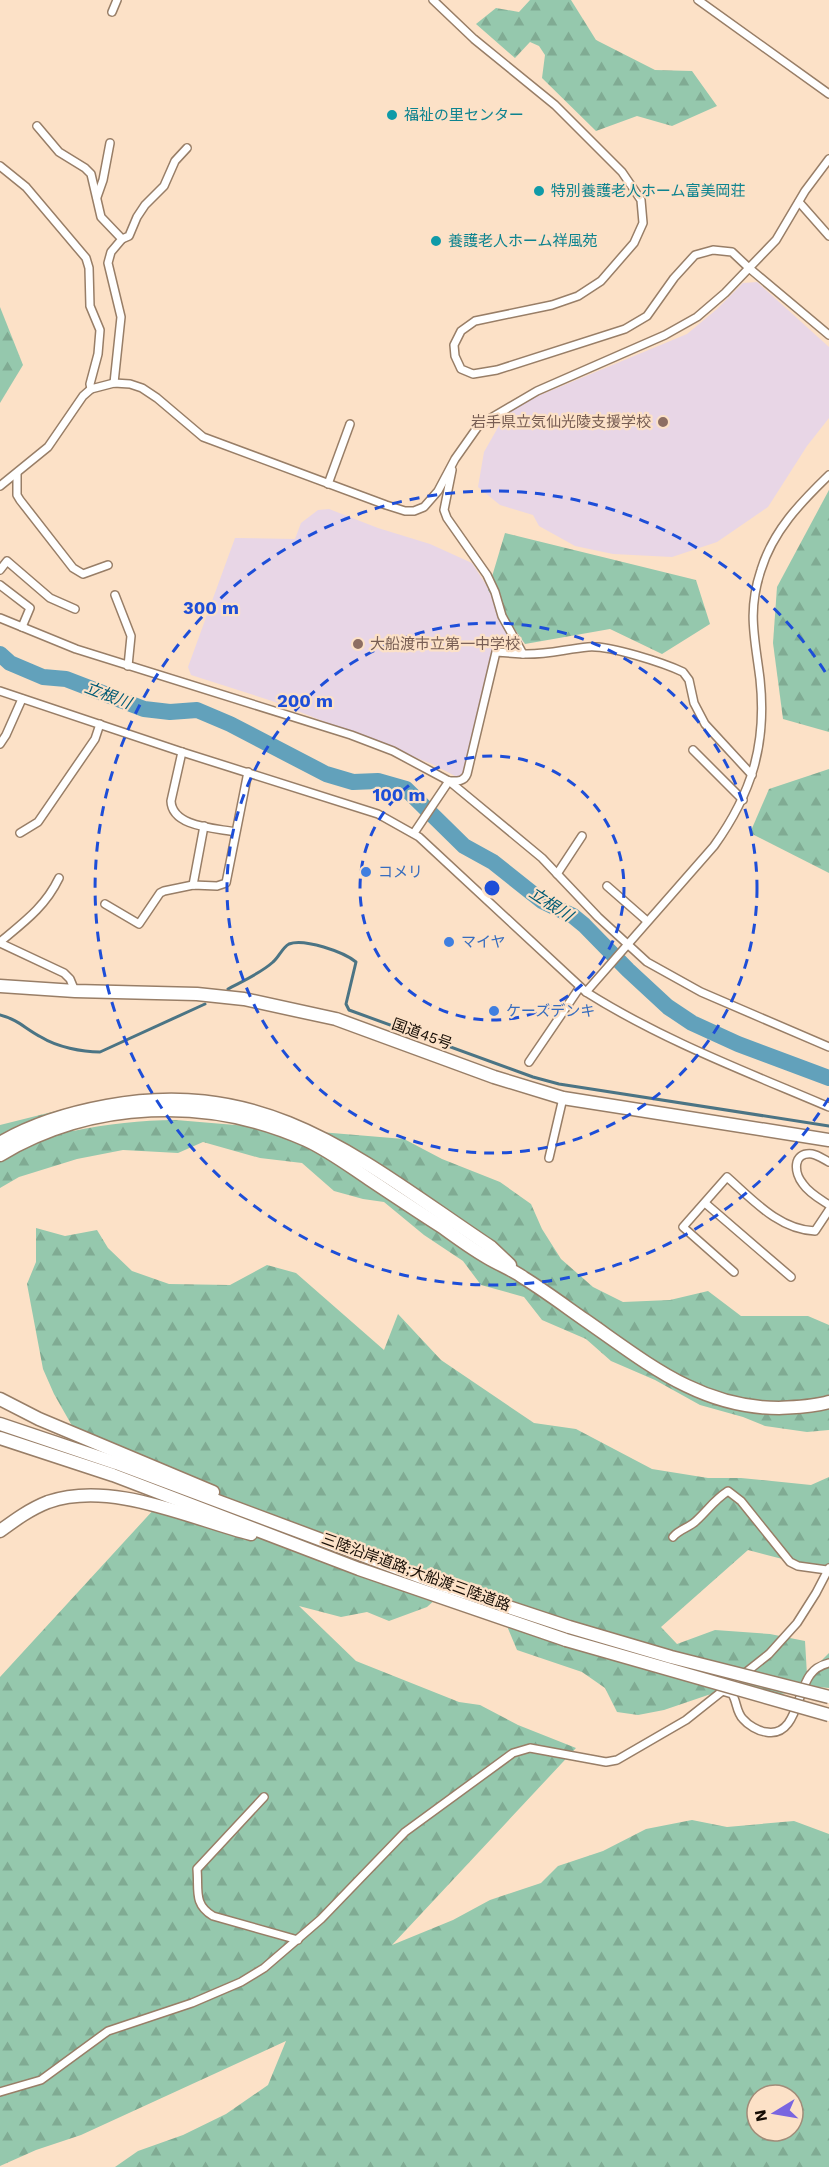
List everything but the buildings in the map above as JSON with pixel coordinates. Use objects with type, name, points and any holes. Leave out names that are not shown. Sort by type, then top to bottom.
[{"type":"highway","name":"国道45号","points":[[0,986],[75,991],[197,994],[244,999],[336,1018],[494,1077],[563,1098],[829,1140]]},
{"type":"highway","points":[[0,1143],[65,1114],[129,1102],[187,1099],[270,1114],[337,1144],[491,1247],[525,1278]]},
{"type":"highway","points":[[0,1155],[44,1132],[77,1121],[130,1111],[209,1112],[267,1125],[307,1140],[341,1159],[486,1257],[525,1278],[662,1374],[694,1391],[742,1405],[771,1408],[829,1402]]},
{"type":"highway","points":[[0,1399],[39,1419],[180,1478],[309,1542]]},
{"type":"highway","name":"三陸沿岸道路;大船渡三陸道路","points":[[0,1424],[116,1462],[309,1542],[359,1569],[566,1640],[829,1715]]},
{"type":"highway","name":"三陸沿岸道路;大船渡三陸道路","points":[[0,1438],[569,1627],[671,1657],[829,1697]]},
{"type":"highway","points":[[0,1531],[28,1511],[48,1502],[82,1495],[128,1498],[220,1526],[309,1542]]},
{"type":"street","points":[[112,12],[117,0]]},
{"type":"street","points":[[433,0],[474,39],[555,105],[622,172],[641,200],[643,223],[634,243],[601,281],[578,296],[552,305],[475,321],[461,331],[454,345],[455,356],[461,369],[473,374],[497,370],[625,329],[647,316],[674,278],[695,255],[713,250],[732,252],[829,335]]},
{"type":"street","points":[[698,0],[829,94]]},
{"type":"street","points":[[37,126],[59,152],[91,174],[101,217],[122,239]]},
{"type":"street","points":[[96,199],[103,180],[110,143]]},
{"type":"street","points":[[114,382],[121,317],[108,263],[109,256],[122,239],[129,236],[137,217],[145,205],[164,186],[176,160],[187,148]]},
{"type":"street","points":[[0,486],[48,447],[83,396],[91,389],[114,382],[142,388],[203,437],[386,506],[405,511],[424,507],[438,491],[455,459],[479,425],[537,391],[665,335],[697,317],[776,240],[829,159]]},
{"type":"street","points":[[0,166],[26,187],[86,258],[89,268],[90,306],[100,330],[99,354],[90,384],[91,389]]},
{"type":"street","points":[[799,202],[829,236]]},
{"type":"street","points":[[328,484],[350,424]]},
{"type":"street","points":[[455,459],[444,510],[487,575],[502,616],[524,654]]},
{"type":"street","points":[[17,474],[17,495],[73,568],[83,574],[108,565]]},
{"type":"street","points":[[529,1062],[583,989],[594,983],[714,846],[730,824],[743,800],[759,750],[762,726],[762,700],[753,644],[752,617],[760,570],[784,521],[829,475]]},
{"type":"street","points":[[0,570],[7,561],[50,598],[75,609]]},
{"type":"street","points":[[0,585],[30,608],[22,627]]},
{"type":"street","points":[[115,595],[131,636],[128,666]]},
{"type":"street","points":[[0,618],[76,649],[351,735],[393,751],[447,784],[542,858],[624,947],[701,992],[829,1047]]},
{"type":"street","points":[[414,833],[447,784],[461,781],[467,774],[496,652],[550,654],[604,647],[683,672],[689,680],[694,703],[705,724],[752,775]]},
{"type":"street","points":[[0,691],[378,814],[414,833],[583,989],[617,1012],[658,1033],[829,1107]]},
{"type":"street","points":[[0,744],[22,699]]},
{"type":"street","points":[[20,833],[38,822],[95,739],[100,724]]},
{"type":"street","points":[[693,750],[743,800]]},
{"type":"street","points":[[183,752],[171,808],[181,819],[235,832]]},
{"type":"street","points":[[105,904],[139,924],[160,893],[193,885],[217,886],[226,883],[248,772]]},
{"type":"street","points":[[193,885],[204,826]]},
{"type":"street","points":[[557,874],[582,836]]},
{"type":"street","points":[[59,878],[50,896],[0,943],[63,973],[70,979],[75,991]]},
{"type":"street","points":[[607,886],[647,921]]},
{"type":"street","points":[[549,1158],[563,1098]]},
{"type":"street","points":[[829,1162],[810,1154],[802,1155],[797,1159],[795,1165],[802,1184],[829,1205]]},
{"type":"street","points":[[734,1272],[683,1227],[727,1177],[771,1214],[792,1226],[815,1231],[829,1210]]},
{"type":"street","points":[[705,1203],[791,1277]]},
{"type":"street","points":[[0,2092],[41,2080],[69,2058],[117,2027],[192,2003],[241,1982],[264,1968],[339,1901],[405,1832],[513,1753],[530,1748],[596,1761],[617,1760],[686,1720],[769,1654],[797,1623],[828,1569],[798,1566],[790,1562],[741,1501],[728,1491],[708,1506],[695,1522],[673,1537]]},
{"type":"street","points":[[722,1691],[732,1694],[741,1717],[751,1726],[764,1732],[775,1733],[785,1728],[790,1721],[808,1677],[816,1668],[829,1663]]},
{"type":"street","points":[[264,1797],[197,1869],[199,1902],[203,1910],[213,1916],[298,1940]]},
{"type":"shaded area","name":"岩手県立気仙光陵支援学校","points":[[757,282],[829,347],[829,418],[807,446],[768,507],[717,542],[672,557],[613,554],[575,546],[539,526],[533,515],[500,505],[478,487],[484,452],[509,408],[687,334],[743,283]]},
{"type":"shaded area","name":"大船渡市立第一中学校","points":[[329,509],[378,528],[430,544],[472,563],[523,642],[511,648],[493,646],[465,771],[459,778],[432,764],[272,701],[191,675],[188,667],[235,538],[295,539],[301,523],[318,510]]},
{"type":"green space","points":[[530,0],[571,0],[596,40],[655,70],[692,71],[717,106],[672,126],[637,116],[596,131],[542,78],[545,55],[539,46],[530,42],[515,58],[476,24],[496,8],[519,12]]},
{"type":"green space","points":[[0,307],[23,365],[0,403]]},
{"type":"green space","points":[[829,490],[829,732],[783,719],[773,643],[777,587]]},
{"type":"green space","points":[[505,533],[696,580],[710,624],[662,654],[610,629],[525,644],[488,590]]},
{"type":"green space","points":[[829,769],[829,873],[750,833],[769,789]]},
{"type":"green space","points":[[64,1109],[73,1131],[124,1123],[176,1120],[404,1139],[442,1159],[500,1182],[531,1204],[542,1229],[561,1259],[593,1287],[623,1302],[670,1300],[708,1291],[741,1316],[808,1316],[829,1325],[829,1430],[807,1432],[765,1426],[743,1417],[700,1405],[655,1380],[611,1361],[586,1339],[542,1320],[524,1297],[481,1285],[463,1261],[424,1235],[384,1202],[334,1191],[302,1163],[260,1158],[203,1142],[178,1153],[123,1150],[77,1159],[19,1177],[0,1188],[0,1125]]},
{"type":"green space","points":[[36,1228],[65,1236],[97,1230],[108,1248],[132,1271],[169,1284],[230,1285],[267,1265],[296,1273],[384,1350],[398,1314],[441,1360],[534,1423],[576,1429],[652,1469],[708,1478],[741,1478],[811,1485],[829,1477],[829,1571],[748,1550],[661,1627],[677,1644],[715,1630],[770,1634],[805,1641],[807,1675],[829,1653],[829,1688],[819,1687],[770,1696],[741,1688],[708,1695],[664,1710],[638,1715],[617,1712],[605,1688],[582,1672],[517,1650],[504,1619],[502,1606],[477,1584],[457,1587],[438,1597],[427,1607],[389,1621],[367,1612],[341,1617],[299,1606],[356,1661],[459,1702],[480,1705],[518,1725],[576,1748],[392,1945],[453,1920],[490,1900],[541,1883],[558,1866],[603,1851],[646,1829],[692,1820],[727,1827],[794,1821],[829,1834],[829,2167],[115,2167],[138,2151],[183,2135],[226,2114],[268,2085],[286,2041],[81,2135],[36,2150],[0,2166],[0,1677],[168,1494],[132,1481],[75,1431],[43,1369],[27,1284],[36,1262]]},
{"type":"waterway","name":"立根川","points":[[0,654],[10,663],[43,677],[66,679],[144,709],[170,712],[197,710],[230,724],[326,774],[353,782],[378,781],[406,789],[464,846],[493,862],[542,901],[573,916],[584,925],[668,1007],[692,1023],[738,1044],[829,1078]]},
{"type":"waterway","points":[[228,989],[268,966],[289,944],[314,944],[333,950],[356,962],[346,1004],[349,1010],[533,1077],[559,1084],[829,1126]]},
{"type":"waterway","points":[[0,1015],[17,1022],[54,1044],[100,1052],[205,1004]]},
{"type":"place","name":"福祉の里センター","points":[[392,115]]},
{"type":"place","name":"特別養護老人ホーム富美岡荘","points":[[539,191]]},
{"type":"place","name":"養護老人ホーム祥風苑","points":[[436,241]]},
{"type":"place","name":"岩手県立気仙光陵支援学校","points":[[663,422]]},
{"type":"place","name":"大船渡市立第一中学校","points":[[358,644]]},
{"type":"place","name":"コメリ","points":[[366,872]]},
{"type":"place","name":"マイヤ","points":[[449,942]]},
{"type":"place","name":"ケーズデンキ","points":[[494,1011]]}]
